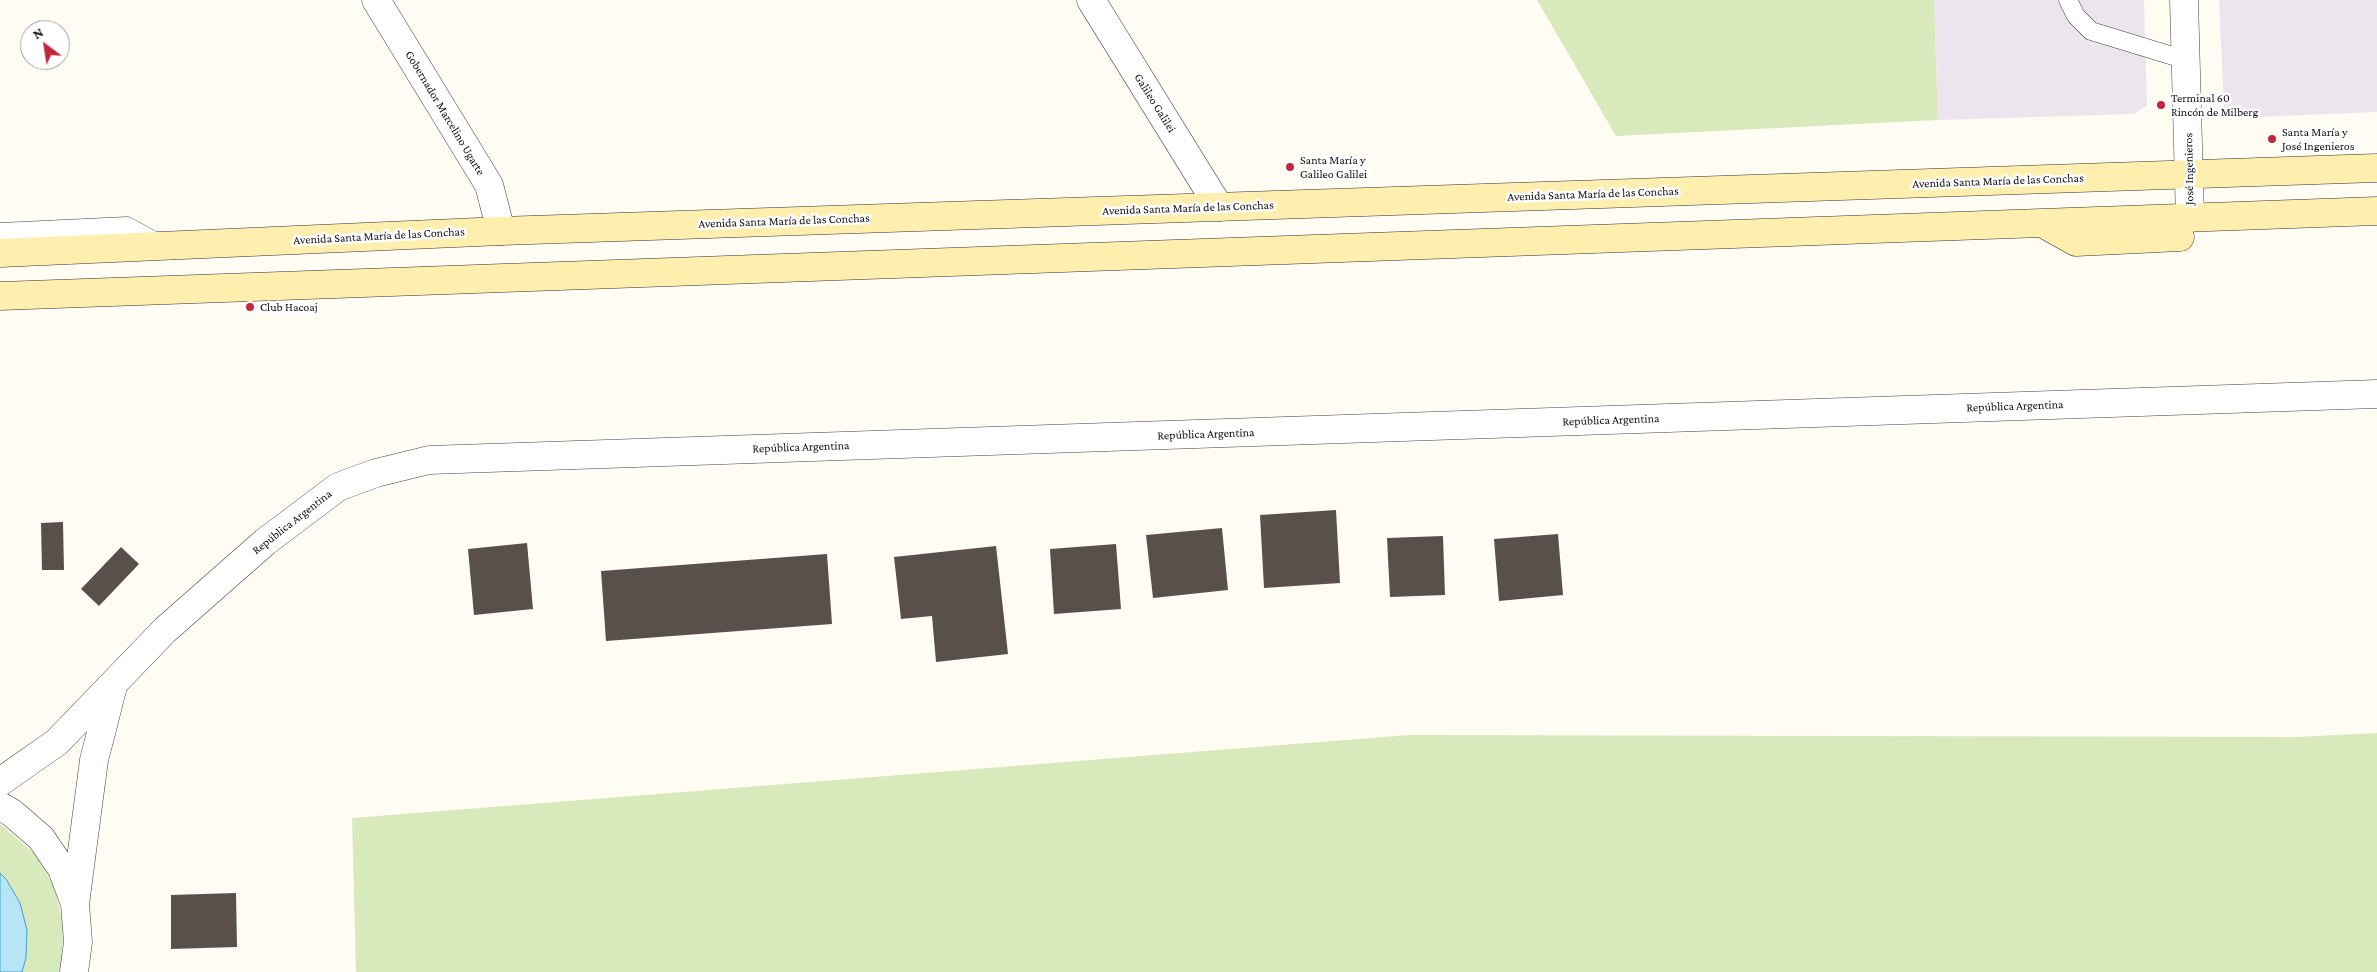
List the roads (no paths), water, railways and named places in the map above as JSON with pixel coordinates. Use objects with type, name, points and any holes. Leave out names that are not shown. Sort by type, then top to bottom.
[{"type":"main road","name":"Avenida Santa María de las Conchas","points":[[0,253],[501,230],[2377,168]]},
{"type":"main road","points":[[0,296],[2042,223],[2076,242],[2181,237],[2190,218],[2377,212]]},
{"type":"street","name":"Gobernador Marcelino Ugarte","points":[[376,0],[489,185],[501,230]]},
{"type":"street","name":"Galileo Galilei","points":[[1091,0],[1219,207]]},
{"type":"street","name":"José Ingenieros","points":[[2184,0],[2190,218]]},
{"type":"street","name":"República Argentina","points":[[0,782],[57,742],[114,685],[164,630],[265,542],[338,487],[376,473],[429,460],[2377,394]]},
{"type":"street","name":"República Argentina","points":[[75,904],[94,760],[114,685]]},
{"type":"street","points":[[0,806],[12,813],[40,838],[62,869],[75,904],[78,942],[74,972]]},
{"type":"lane","points":[[2068,0],[2076,16],[2091,30],[2186,60]]},
{"type":"lane","points":[[0,232],[127,226],[163,245]]},
{"type":"water","points":[[0,873],[6,879],[20,903],[27,930],[26,958],[22,972],[0,972]]},
{"type":"place","name":"Terminal 60 Rincón de Milberg","points":[[2161,105]]},
{"type":"place","name":"Santa María y José Ingenieros","points":[[2272,139]]},
{"type":"place","name":"Santa María y Galileo Galilei","points":[[1290,167]]},
{"type":"place","name":"Club Hacoaj","points":[[250,307]]}]
